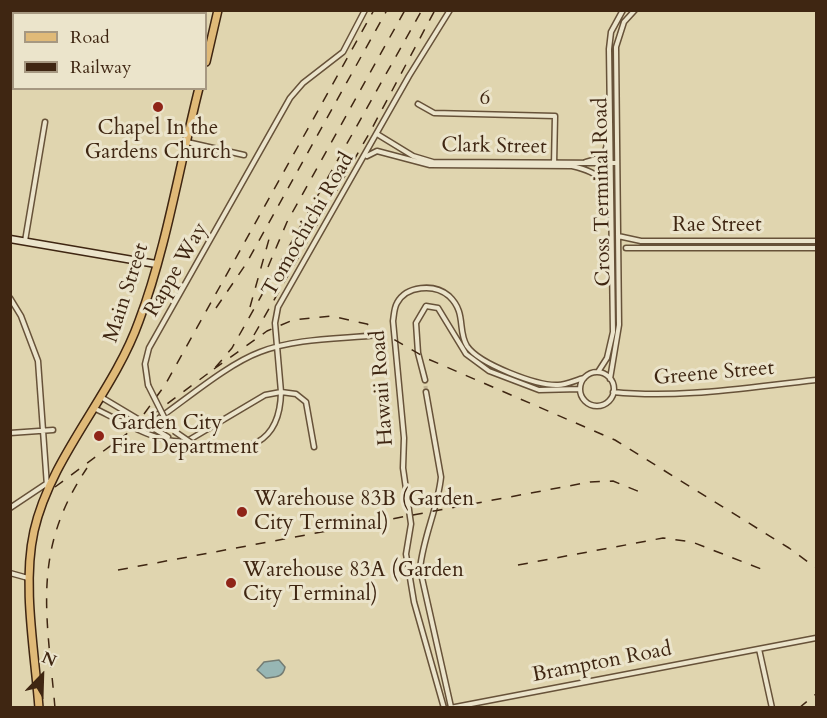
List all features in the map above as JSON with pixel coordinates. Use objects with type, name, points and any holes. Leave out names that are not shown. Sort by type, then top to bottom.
[{"type":"main road","points":[[207,58],[218,10]]},
{"type":"main road","name":"Main Street","points":[[39,708],[29,578],[34,531],[51,480],[101,398],[135,334],[156,264],[199,90]]},
{"type":"street","name":"Rappe Way","points":[[281,392],[277,422],[266,437],[249,447],[224,451],[200,449],[172,430],[148,385],[145,364],[148,348],[290,98],[303,83],[343,52],[365,10]]},
{"type":"street","name":"Tomochichi Road","points":[[281,392],[275,324],[278,307],[409,76],[450,10]]},
{"type":"street","name":"Cross Terminal Road","points":[[598,372],[607,358],[613,332],[609,49],[611,32],[623,10]]},
{"type":"street","name":"Cross Terminal Road","points":[[610,379],[619,326],[616,47],[624,22],[635,10]]},
{"type":"street","name":"6","points":[[418,105],[434,113],[555,116],[554,164]]},
{"type":"street","points":[[578,163],[602,157],[606,151],[610,113]]},
{"type":"street","points":[[25,242],[45,122]]},
{"type":"street","name":"Clark Street","points":[[377,134],[413,156],[433,162],[554,164],[572,166],[595,173],[607,186],[612,234]]},
{"type":"street","points":[[186,142],[244,155]]},
{"type":"street","name":"Clark Street","points":[[364,158],[377,151],[430,165],[617,163]]},
{"type":"street","name":"Rae Street","points":[[618,236],[641,241],[816,241]]},
{"type":"street","points":[[10,239],[156,264]]},
{"type":"street","name":"Rae Street","points":[[626,248],[816,248]]},
{"type":"street","name":"Hawaii Road","points":[[444,708],[414,602],[406,554],[411,524],[403,468],[404,438],[393,321],[396,304],[406,292],[433,288],[446,294],[458,305],[467,346],[479,357],[538,384],[561,385],[584,378]]},
{"type":"street","points":[[10,298],[21,316],[38,361],[51,480],[10,508]]},
{"type":"street","name":"Hawaii Road","points":[[425,380],[418,353],[416,323],[426,306],[438,308],[466,354],[489,371],[539,390],[580,389]]},
{"type":"street","points":[[148,425],[236,363],[277,346],[378,335]]},
{"type":"street","points":[[598,372],[610,379],[613,392],[608,402],[592,405],[583,399],[580,389],[584,378],[590,373],[598,372]]},
{"type":"street","name":"Greene Street","points":[[613,392],[642,395],[689,393],[816,380]]},
{"type":"street","points":[[94,408],[143,432],[174,441],[189,440],[265,395],[281,392],[296,394],[306,402],[314,447]]},
{"type":"street","points":[[426,392],[441,477],[440,490],[422,550],[420,569],[450,707]]},
{"type":"street","points":[[101,398],[174,441]]},
{"type":"street","points":[[10,433],[53,430]]},
{"type":"street","points":[[10,573],[29,578]]},
{"type":"street","name":"Brampton Road","points":[[450,707],[816,638]]},
{"type":"street","points":[[759,649],[772,708]]},
{"type":"water","points":[[279,660],[285,667],[278,676],[266,678],[257,670],[264,662]]},
{"type":"tunnel","points":[[425,380],[426,392]]},
{"type":"railway","points":[[144,414],[165,385],[374,10]]},
{"type":"railway","points":[[216,308],[246,264],[387,10]]},
{"type":"railway","points":[[268,267],[287,222],[405,10]]},
{"type":"railway","points":[[55,487],[214,369],[232,348],[422,10]]},
{"type":"railway","points":[[254,335],[370,132],[435,10]]},
{"type":"railway","points":[[250,307],[271,232]]},
{"type":"railway","points":[[214,369],[267,331],[293,320],[331,316],[367,324],[428,359],[615,440],[789,548],[816,568]]},
{"type":"railway","points":[[55,708],[47,613],[50,556],[57,527],[69,498],[87,468]]},
{"type":"railway","points":[[118,570],[590,482],[613,481],[640,492]]},
{"type":"railway","points":[[518,565],[663,538],[692,542],[769,572]]},
{"type":"railway","points":[[799,708],[816,694]]},
{"type":"place","name":"Chapel In the Gardens Church","points":[[158,107]]},
{"type":"place","name":"Garden City Fire Department","points":[[99,436]]},
{"type":"place","name":"Warehouse 83B (Garden City Terminal)","points":[[242,512]]},
{"type":"place","name":"Warehouse 83A (Garden City Terminal)","points":[[231,583]]}]
